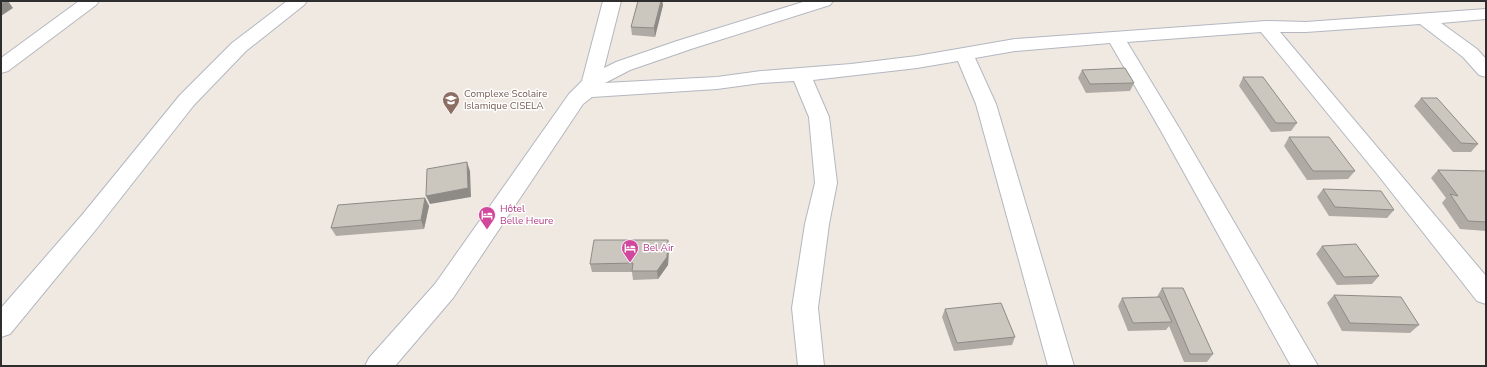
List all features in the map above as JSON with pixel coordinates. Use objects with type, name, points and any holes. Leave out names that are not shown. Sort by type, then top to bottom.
[{"type":"street","points":[[1,67],[90,1]]},
{"type":"street","points":[[1,326],[90,221],[187,100],[239,47],[298,1]]},
{"type":"street","points":[[758,21],[772,1]]},
{"type":"street","points":[[378,366],[444,291],[576,99],[592,83],[622,66],[824,1]]},
{"type":"street","points":[[592,83],[613,6]]},
{"type":"street","points":[[576,99],[586,92],[598,90],[717,83],[761,77],[801,75],[916,62],[1015,45],[1266,26],[1306,27],[1486,14]]},
{"type":"street","points":[[1423,18],[1470,53],[1486,71]]},
{"type":"street","points":[[1266,26],[1386,170],[1486,294]]},
{"type":"street","points":[[1115,37],[1172,131],[1305,366]]},
{"type":"street","points":[[964,54],[986,104],[1061,366]]},
{"type":"street","points":[[801,75],[819,117],[826,183],[817,224],[805,308],[811,366]]},
{"type":"building","points":[[638,1],[661,1],[654,28],[631,27]]},
{"type":"building","points":[[1125,68],[1134,83],[1090,84],[1082,70]]},
{"type":"building","points":[[1243,77],[1263,77],[1297,123],[1276,123]]},
{"type":"building","points":[[1421,98],[1437,98],[1478,144],[1461,143]]},
{"type":"building","points":[[1289,137],[1329,137],[1355,171],[1313,171]]},
{"type":"building","points":[[467,162],[468,188],[426,196],[427,169]]},
{"type":"building","points":[[1438,170],[1486,171],[1486,222],[1468,221],[1450,194],[1458,196]]},
{"type":"building","points":[[1323,189],[1381,191],[1394,210],[1335,207]]},
{"type":"building","points":[[425,198],[421,220],[331,228],[338,205]]},
{"type":"building","points":[[594,240],[668,240],[667,257],[657,271],[632,271],[633,263],[590,264]]},
{"type":"building","points":[[1356,244],[1379,276],[1344,277],[1322,246]]},
{"type":"building","points":[[1162,288],[1183,288],[1213,354],[1190,354]]},
{"type":"building","points":[[1334,295],[1401,297],[1419,325],[1350,323]]},
{"type":"building","points":[[1160,297],[1172,322],[1133,323],[1122,298]]},
{"type":"building","points":[[1001,303],[1015,337],[957,343],[945,309]]},
{"type":"place","name":"Complexe Scolaire Islamique CISELA","points":[[451,115]]},
{"type":"place","name":"Hôtel Belle Heure","points":[[487,230]]},
{"type":"place","name":"Bel Air","points":[[630,263]]}]
